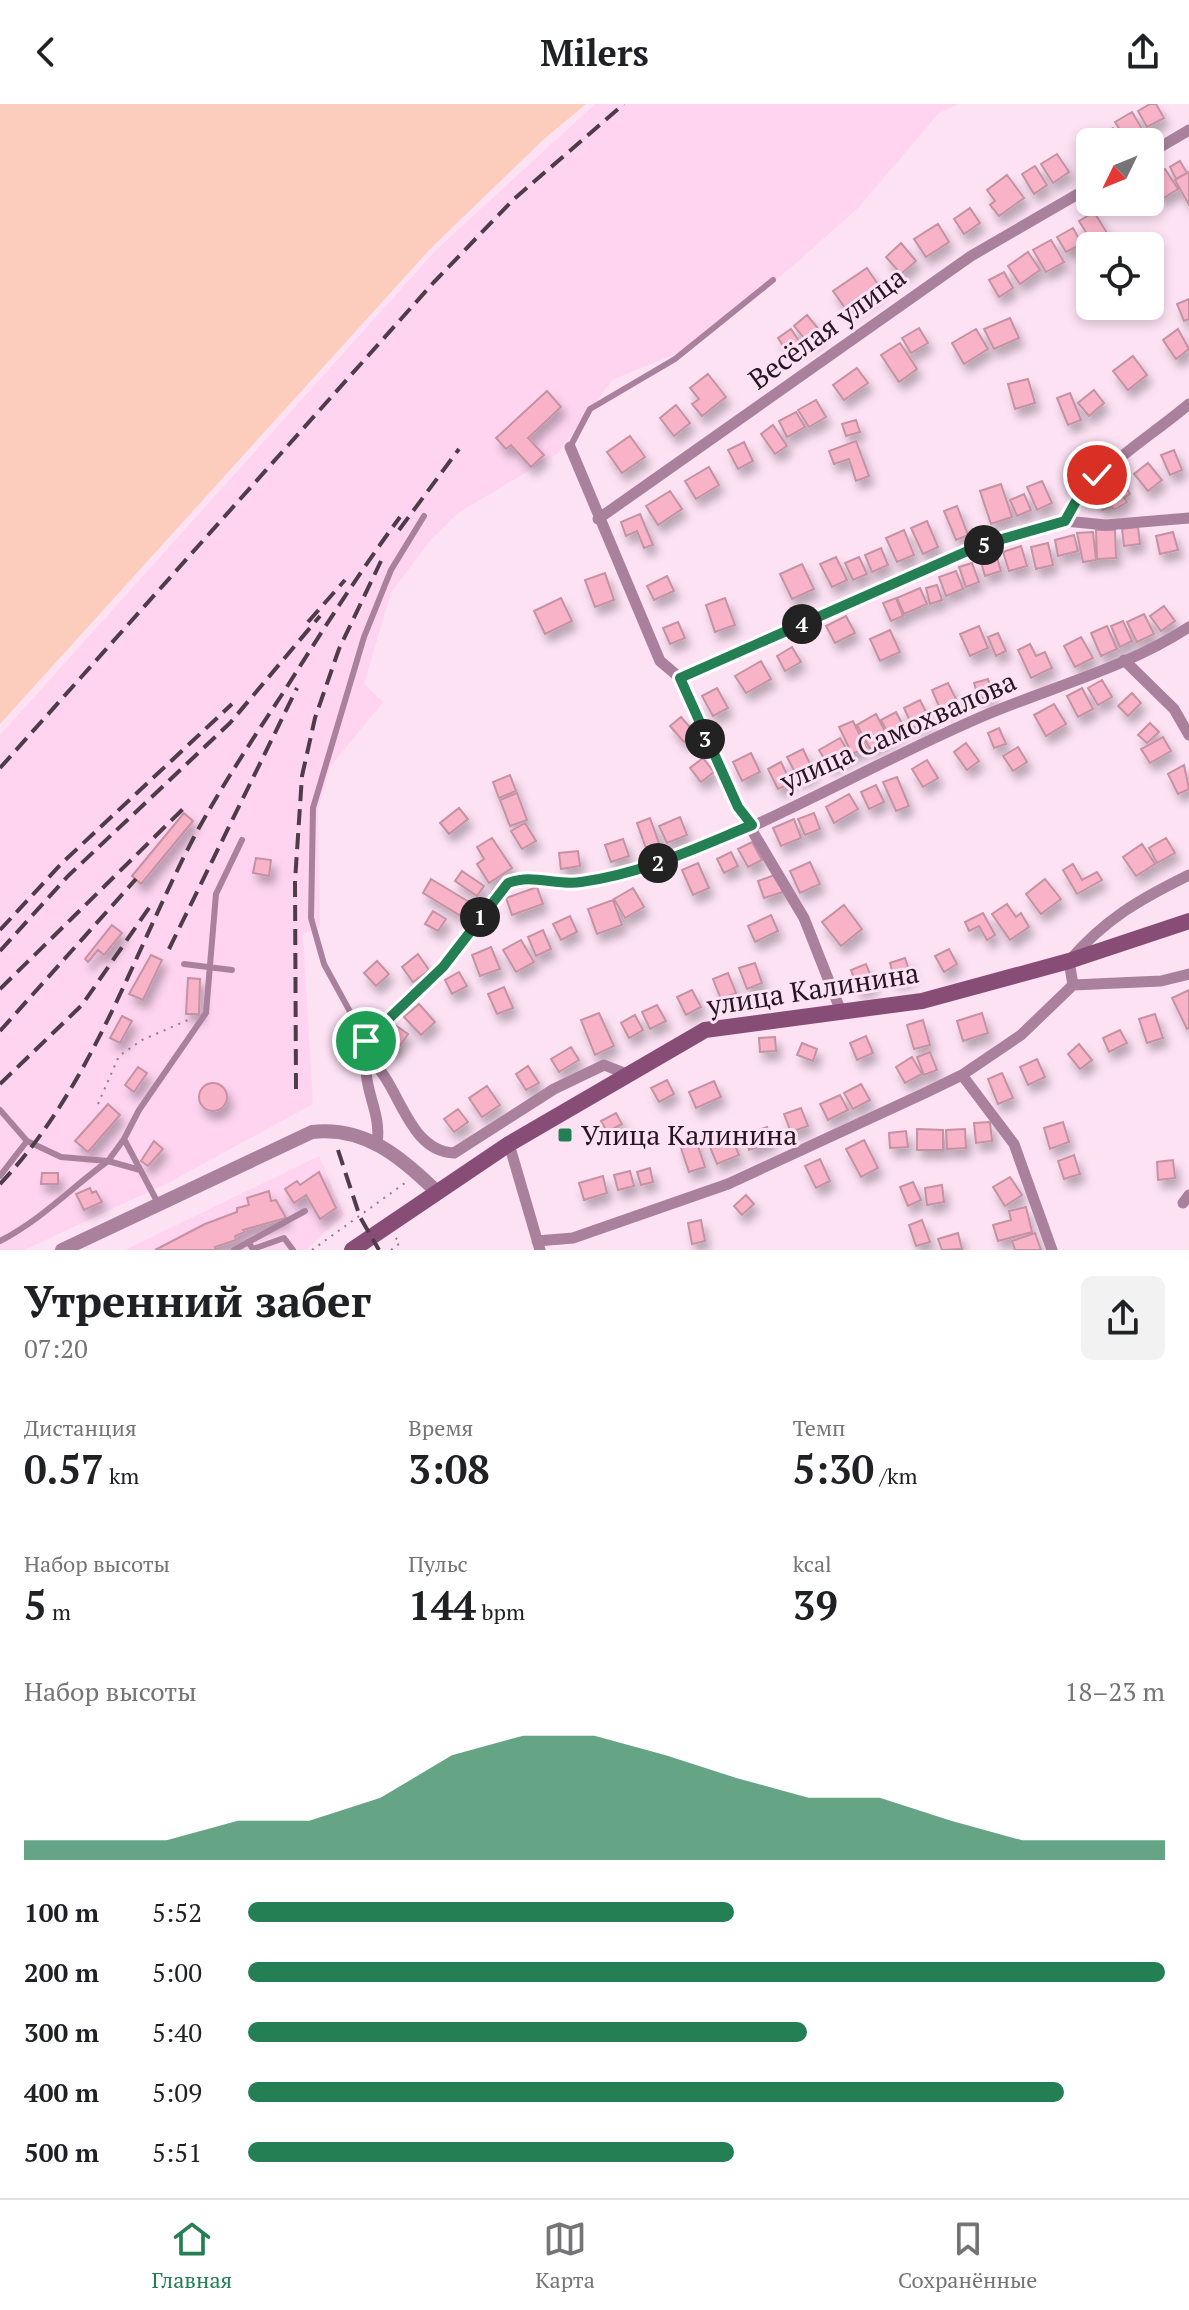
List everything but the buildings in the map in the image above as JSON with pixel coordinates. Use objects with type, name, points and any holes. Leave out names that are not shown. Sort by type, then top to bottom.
[{"type":"main road","name":"улица Калинина","points":[[352,1250],[509,1144],[705,1030],[922,1001],[1069,961],[1189,921]]},
{"type":"street","points":[[1164,145],[1189,130]]},
{"type":"street","name":"Весёлая улица","points":[[598,519],[971,256],[1076,195]]},
{"type":"street","points":[[1065,521],[1080,494],[1097,475],[1189,404]]},
{"type":"street","points":[[570,447],[660,661],[680,678],[738,807],[752,825],[804,918],[842,1014]]},
{"type":"street","points":[[680,678],[981,545],[1065,521],[1106,525],[1189,518]]},
{"type":"street","name":"улица Самохвалова","points":[[367,1057],[378,1029],[443,967],[508,883],[520,878],[578,883],[642,870],[752,825],[987,714],[1162,645],[1189,627]]},
{"type":"street","points":[[1124,660],[1174,709],[1189,735]]},
{"type":"street","points":[[1073,985],[1069,961],[1094,931],[1140,899],[1189,875]]},
{"type":"street","points":[[509,1144],[538,1245],[573,1238],[728,1184],[962,1075],[1021,1035],[1073,985],[1161,981],[1189,974]]},
{"type":"street","points":[[367,1057],[420,1135],[442,1153],[454,1153],[554,1089],[604,1065],[627,1074]]},
{"type":"street","points":[[367,1057],[367,1084],[380,1123],[377,1142]]},
{"type":"street","points":[[962,1075],[1014,1144],[1052,1250]]},
{"type":"street","points":[[62,1250],[312,1132],[334,1129],[377,1142],[436,1191]]},
{"type":"lane","points":[[570,447],[590,409],[675,359],[773,280]]},
{"type":"lane","points":[[367,1057],[366,1041],[324,964],[311,918],[313,808],[364,637],[391,570],[424,516]]},
{"type":"lane","points":[[0,1241],[41,1218],[67,1190],[108,1161],[206,1013],[216,894],[242,840]]},
{"type":"lane","points":[[184,964],[232,970]]},
{"type":"lane","points":[[0,1110],[27,1141],[61,1157],[108,1161],[140,1170]]},
{"type":"lane","points":[[124,1139],[159,1205]]},
{"type":"lane","points":[[0,1176],[27,1141]]},
{"type":"lane","points":[[234,1250],[305,1211]]},
{"type":"lane","points":[[248,1242],[253,1249],[284,1238],[293,1250]]},
{"type":"path","points":[[98,1104],[119,1056],[142,1040],[185,1020],[201,1020]]},
{"type":"path","points":[[312,1250],[418,1174]]},
{"type":"path","points":[[391,1250],[400,1243]]},
{"type":"shaded area","points":[[0,104],[586,104],[544,139],[431,248],[0,724]]},
{"type":"shaded area","points":[[595,104],[958,104],[939,113],[858,208],[794,265],[692,347],[612,380],[557,454],[458,513],[429,542],[391,593],[364,684],[383,702],[330,767],[318,809],[320,927],[303,934],[313,1104],[168,1183],[24,1250],[0,1250],[0,735],[436,250]]},
{"type":"shaded area","points":[[319,1156],[344,1215],[306,1250],[125,1250]]},
{"type":"railway","points":[[0,768],[434,282],[514,199],[624,104]]},
{"type":"railway","points":[[399,530],[459,449]]},
{"type":"railway","points":[[0,1184],[61,1105],[86,1062],[194,837],[215,800],[340,604],[400,517]]},
{"type":"railway","points":[[296,1089],[295,881],[302,776],[315,718],[339,649],[381,561]]},
{"type":"railway","points":[[308,622],[345,580]]},
{"type":"railway","points":[[0,951],[68,876],[230,723],[320,616]]},
{"type":"railway","points":[[169,949],[297,688]]},
{"type":"railway","points":[[0,930],[62,863],[232,704]]},
{"type":"railway","points":[[0,989],[185,807]]},
{"type":"railway","points":[[0,1031],[136,879]]},
{"type":"railway","points":[[0,1084],[82,1005],[151,905]]},
{"type":"railway","points":[[338,1150],[360,1217],[379,1250]]},
{"type":"place","name":"Улица Калинина","points":[[565,1135]]},
{"type":"route","points":[[366,1041],[367,1057],[378,1029],[443,967],[497,892],[508,883],[520,878],[578,883],[642,870],[752,825],[738,807],[687,700],[680,678],[981,545],[1065,521],[1080,494],[1097,475]]}]
